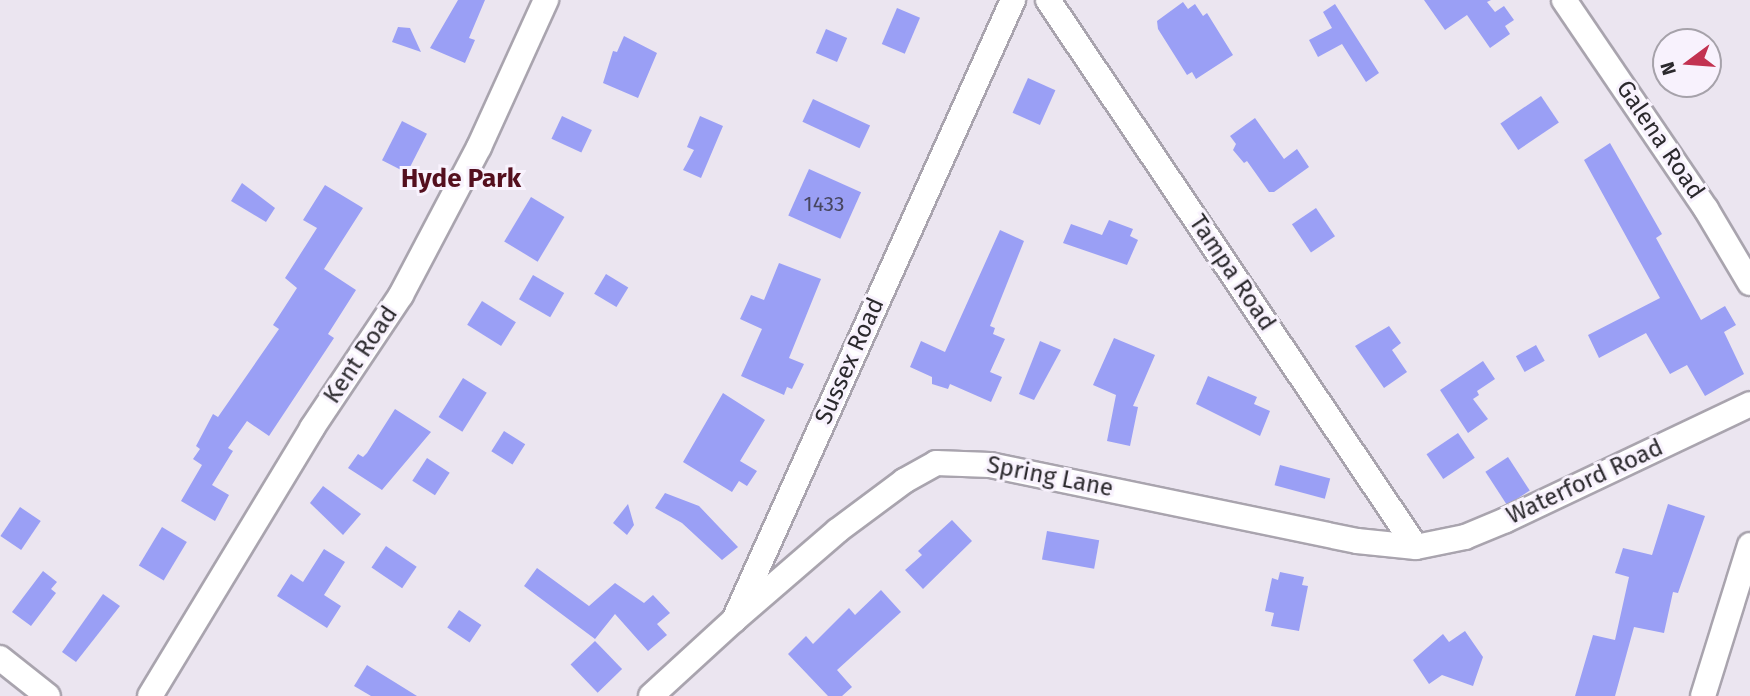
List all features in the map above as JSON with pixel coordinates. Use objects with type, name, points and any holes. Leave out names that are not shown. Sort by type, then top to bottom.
[{"type":"street","name":"Kent Road","points":[[150,696],[312,428],[401,295],[479,148],[546,0]]},
{"type":"street","name":"Sussex Road","points":[[651,696],[734,620],[1013,0]]},
{"type":"street","name":"Tampa Road","points":[[1048,0],[1416,547]]},
{"type":"street","name":"Galena Road","points":[[1564,0],[1706,209],[1750,283]]},
{"type":"street","name":"Waterford Road","points":[[1416,547],[1465,537],[1506,520],[1750,404]]},
{"type":"street","name":"Spring Lane","points":[[734,620],[904,481],[928,466],[955,461],[1098,486],[1357,541],[1416,547]]},
{"type":"street","points":[[1703,696],[1750,545]]},
{"type":"street","points":[[0,658],[48,696]]},
{"type":"building","points":[[458,0],[485,0],[469,38],[475,40],[465,63],[430,48]]},
{"type":"building","points":[[1424,0],[1491,0],[1487,2],[1495,12],[1504,6],[1514,20],[1505,26],[1510,34],[1490,48],[1467,15],[1445,30]]},
{"type":"building","points":[[1183,2],[1188,9],[1195,4],[1203,16],[1207,13],[1233,55],[1196,79],[1192,72],[1187,75],[1158,29],[1157,21]]},
{"type":"building","points":[[1335,4],[1379,73],[1366,82],[1342,44],[1318,57],[1309,40],[1332,28],[1323,12]]},
{"type":"building","points":[[897,8],[920,18],[905,54],[882,44]]},
{"type":"building","points":[[398,27],[410,28],[421,52],[392,42]]},
{"type":"building","points":[[826,29],[847,38],[837,62],[816,53]]},
{"type":"building","points":[[624,36],[657,53],[638,98],[603,83],[613,51],[617,52]]},
{"type":"building","points":[[1028,78],[1055,90],[1040,125],[1013,113]]},
{"type":"building","points":[[1541,96],[1559,123],[1518,150],[1500,123]]},
{"type":"building","points":[[813,99],[870,126],[860,148],[802,122]]},
{"type":"building","points":[[562,116],[592,130],[581,153],[551,139]]},
{"type":"building","points":[[700,116],[723,126],[701,178],[683,170],[694,150],[687,147]]},
{"type":"building","points":[[1255,118],[1284,159],[1297,149],[1309,167],[1274,192],[1269,192],[1247,161],[1244,163],[1233,150],[1236,144],[1230,136]]},
{"type":"building","points":[[402,121],[427,134],[407,173],[382,160]]},
{"type":"building","points":[[1610,143],[1662,234],[1656,238],[1701,320],[1725,306],[1736,325],[1724,332],[1744,374],[1705,396],[1687,365],[1670,374],[1646,333],[1599,358],[1588,335],[1660,298],[1584,160]]},
{"type":"building","points":[[809,169],[861,192],[840,239],[788,216]]},
{"type":"building","points":[[242,183],[275,208],[266,222],[231,201]]},
{"type":"building","points":[[325,185],[363,208],[324,269],[356,290],[328,334],[334,338],[269,436],[247,421],[228,448],[233,451],[212,485],[229,495],[215,521],[181,501],[202,465],[193,459],[200,449],[196,446],[213,414],[218,417],[279,329],[273,325],[297,288],[285,278],[317,228],[303,220]]},
{"type":"building","points":[[531,197],[564,217],[538,262],[504,242]]},
{"type":"building","points":[[1316,208],[1335,236],[1311,252],[1292,224]]},
{"type":"building","points":[[1109,220],[1133,229],[1130,236],[1138,240],[1127,265],[1063,243],[1071,224],[1102,235]]},
{"type":"building","points":[[1000,230],[1024,241],[990,326],[995,328],[993,334],[1005,339],[990,372],[1002,377],[991,402],[950,384],[948,389],[932,384],[932,377],[910,367],[921,341],[945,352]]},
{"type":"building","points":[[779,263],[821,279],[789,358],[804,364],[792,389],[787,387],[784,395],[741,376],[762,329],[740,319],[751,295],[764,300]]},
{"type":"building","points":[[606,274],[628,287],[616,307],[594,294]]},
{"type":"building","points":[[533,275],[564,293],[550,317],[519,299]]},
{"type":"building","points":[[482,301],[516,322],[501,346],[467,325]]},
{"type":"building","points":[[1389,326],[1401,343],[1392,350],[1407,372],[1384,388],[1355,346]]},
{"type":"building","points":[[1114,338],[1155,355],[1133,406],[1138,407],[1130,446],[1107,441],[1116,395],[1093,385]]},
{"type":"building","points":[[1040,341],[1061,350],[1034,400],[1019,394]]},
{"type":"building","points":[[1536,345],[1545,361],[1525,372],[1516,356]]},
{"type":"building","points":[[1483,361],[1495,379],[1477,391],[1479,395],[1473,399],[1488,419],[1468,433],[1440,390]]},
{"type":"building","points":[[1208,376],[1257,397],[1254,404],[1270,411],[1260,436],[1196,404]]},
{"type":"building","points":[[463,378],[487,393],[462,432],[439,417]]},
{"type":"building","points":[[723,393],[765,420],[740,461],[757,471],[747,486],[739,481],[732,492],[683,462]]},
{"type":"building","points":[[395,409],[431,432],[382,490],[348,468],[358,454],[363,457],[367,453]]},
{"type":"building","points":[[504,431],[525,444],[512,465],[491,451]]},
{"type":"building","points":[[1458,433],[1475,458],[1443,479],[1426,454]]},
{"type":"building","points":[[1508,457],[1530,491],[1507,505],[1485,472]]},
{"type":"building","points":[[427,458],[450,473],[435,495],[412,481]]},
{"type":"building","points":[[1280,465],[1330,478],[1325,499],[1275,485]]},
{"type":"building","points":[[323,486],[361,514],[343,535],[310,503]]},
{"type":"building","points":[[665,493],[699,506],[738,547],[722,560],[682,523],[655,508]]},
{"type":"building","points":[[628,504],[634,525],[627,535],[613,523]]},
{"type":"building","points":[[1668,504],[1705,516],[1678,593],[1673,592],[1664,633],[1634,627],[1615,696],[1575,696],[1593,635],[1615,640],[1629,577],[1615,573],[1623,548],[1652,555]]},
{"type":"building","points":[[20,507],[41,521],[21,550],[0,536]]},
{"type":"building","points":[[952,520],[972,541],[923,589],[905,570],[922,555],[918,551]]},
{"type":"building","points":[[162,527],[187,542],[164,581],[139,566]]},
{"type":"building","points":[[1047,531],[1099,540],[1094,569],[1042,560]]},
{"type":"building","points":[[386,546],[417,567],[402,588],[371,568]]},
{"type":"building","points":[[324,549],[345,562],[324,595],[341,606],[327,628],[277,596],[291,574],[303,582]]},
{"type":"building","points":[[537,568],[589,606],[615,583],[644,603],[653,595],[670,613],[657,624],[667,635],[648,651],[615,614],[595,639],[524,586]]},
{"type":"building","points":[[43,571],[57,582],[51,589],[56,593],[31,626],[12,612]]},
{"type":"building","points":[[1280,572],[1304,577],[1302,585],[1308,586],[1299,631],[1271,626],[1274,613],[1265,611],[1272,578],[1278,580]]},
{"type":"building","points":[[881,590],[901,612],[837,670],[852,687],[842,696],[828,696],[788,654],[806,636],[813,644],[849,608],[855,615]]},
{"type":"building","points":[[103,594],[120,606],[76,662],[62,652]]},
{"type":"building","points":[[459,610],[481,625],[470,643],[447,627]]},
{"type":"building","points":[[1465,631],[1483,657],[1473,686],[1442,675],[1429,684],[1413,660],[1443,634],[1449,642]]},
{"type":"building","points":[[595,641],[622,669],[598,693],[571,665]]},
{"type":"building","points":[[367,665],[417,696],[371,696],[354,686]]},
{"type":"district","name":"Hyde Park","points":[[461,179]]}]
